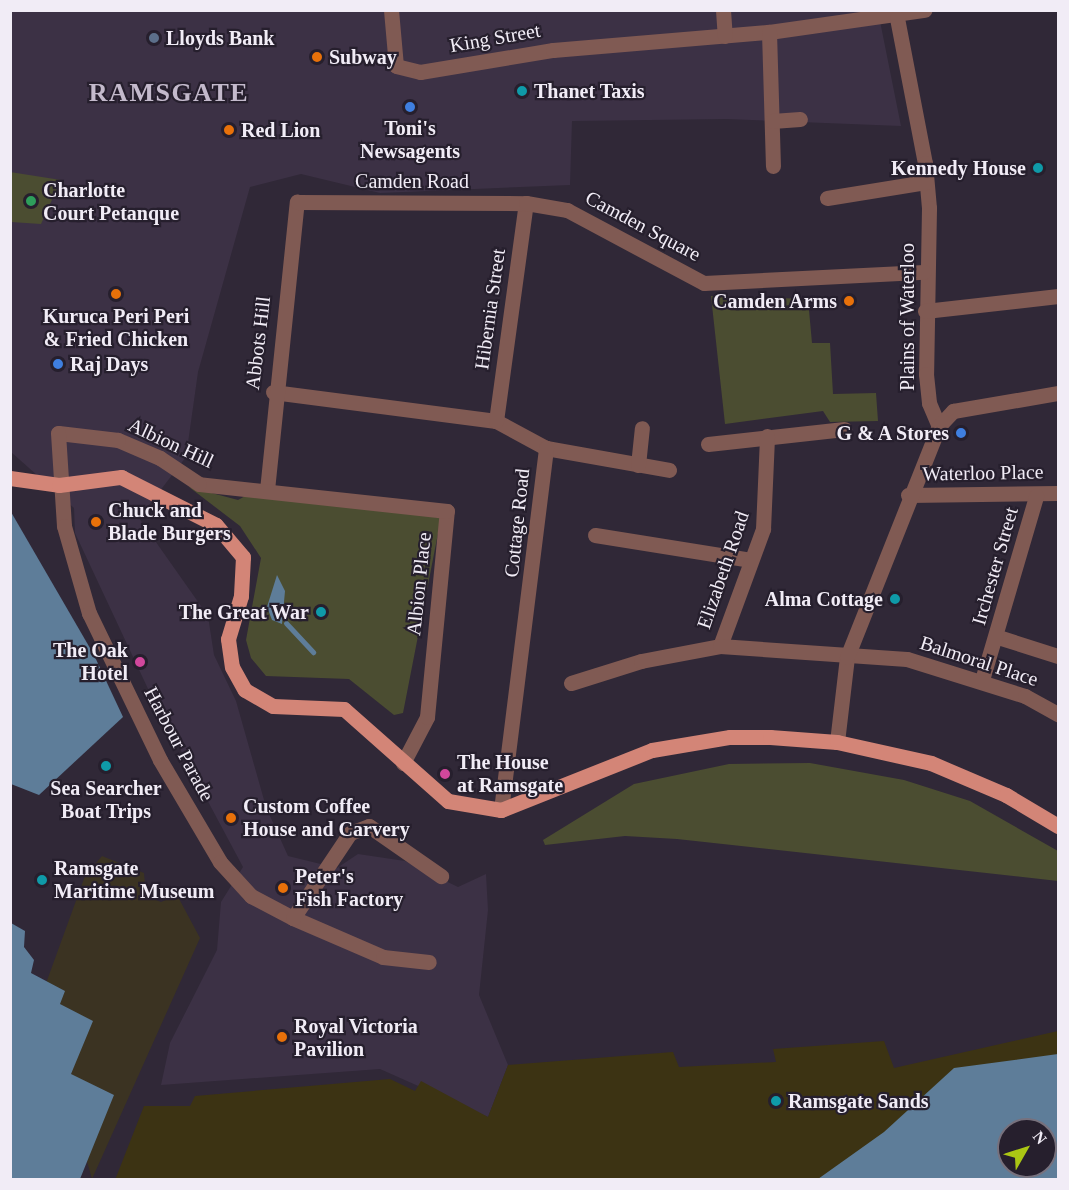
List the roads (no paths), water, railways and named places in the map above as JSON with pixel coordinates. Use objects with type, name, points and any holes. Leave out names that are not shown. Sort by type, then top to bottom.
[{"type":"main road","points":[[10,478],[59,485],[121,477],[216,525],[243,557],[241,596],[228,639],[232,667],[245,690],[273,706],[344,709],[448,801],[501,810],[652,750],[730,737],[837,742],[931,764],[1006,795],[1059,826]]},
{"type":"street","name":"King Street","points":[[391,10],[396,66],[420,72],[553,50],[769,32],[897,18],[924,10]]},
{"type":"street","points":[[723,10],[724,36]]},
{"type":"street","name":"Plains of Waterloo","points":[[897,18],[926,182],[924,272],[929,403],[939,426]]},
{"type":"street","points":[[769,32],[773,166]]},
{"type":"street","points":[[772,121],[800,119]]},
{"type":"street","points":[[827,198],[926,182]]},
{"type":"street","name":"Camden Road","points":[[297,202],[526,203]]},
{"type":"street","name":"Abbots Hill","points":[[267,490],[273,392],[297,202]]},
{"type":"street","name":"Camden Square","points":[[526,203],[567,210],[704,283],[924,272]]},
{"type":"street","name":"Hibernia Street","points":[[496,421],[526,203]]},
{"type":"street","points":[[925,311],[1059,296]]},
{"type":"street","name":"Cottage Road","points":[[273,392],[496,421],[546,448],[501,810]]},
{"type":"street","points":[[837,742],[847,657],[908,495],[939,426],[953,411],[1059,393]]},
{"type":"street","points":[[638,465],[642,428]]},
{"type":"street","points":[[708,444],[844,429]]},
{"type":"street","name":"Albion Hill","points":[[58,433],[118,440],[160,458],[200,484],[267,490]]},
{"type":"street","name":"Harbour Parade","points":[[58,433],[59,485],[72,568],[84,602],[160,760],[220,862],[250,896],[293,918],[382,957],[429,962]]},
{"type":"street","name":"Elizabeth Road","points":[[720,646],[751,560],[767,502],[767,436]]},
{"type":"street","points":[[546,448],[669,470]]},
{"type":"street","name":"Albion Place","points":[[267,490],[447,512],[427,717],[403,763]]},
{"type":"street","name":"Waterloo Place","points":[[908,495],[1036,496],[1059,493]]},
{"type":"street","name":"Irchester Street","points":[[982,680],[998,637],[1036,496]]},
{"type":"street","points":[[595,535],[751,560]]},
{"type":"street","points":[[998,637],[1059,656]]},
{"type":"street","name":"Elizabeth Road","points":[[571,682],[641,660],[720,646],[847,657]]},
{"type":"street","name":"Balmoral Place","points":[[847,657],[907,659],[982,680],[1059,714]]},
{"type":"street","points":[[293,918],[350,833],[369,826],[441,876]]},
{"type":"water","points":[[11,512],[94,655],[123,717],[39,795],[11,784]]},
{"type":"water","points":[[277,575],[285,591],[282,624],[272,620],[267,607]]},
{"type":"water","points":[[11,923],[25,931],[24,947],[34,960],[31,973],[65,991],[60,1004],[93,1021],[71,1074],[114,1095],[80,1179],[11,1179]]},
{"type":"water","points":[[1058,1054],[1058,1179],[818,1179],[884,1132],[954,1068]]},
{"type":"waterway","points":[[286,623],[313,652]]},
{"type":"place","name":"Lloyds Bank","points":[[154,38]]},
{"type":"place","name":"Subway","points":[[317,57]]},
{"type":"place","name":"Thanet Taxis","points":[[522,91]]},
{"type":"place","name":"Toni's Newsagents","points":[[410,107]]},
{"type":"place","name":"Red Lion","points":[[229,130]]},
{"type":"place","name":"Kennedy House","points":[[1038,168]]},
{"type":"place","name":"Charlotte Court Petanque","points":[[31,201]]},
{"type":"place","name":"Kuruca Peri Peri & Fried Chicken","points":[[116,294]]},
{"type":"place","name":"Camden Arms","points":[[849,301]]},
{"type":"place","name":"Raj Days","points":[[58,364]]},
{"type":"place","name":"G & A Stores","points":[[961,433]]},
{"type":"place","name":"Chuck and Blade Burgers","points":[[96,522]]},
{"type":"place","name":"Alma Cottage","points":[[895,599]]},
{"type":"place","name":"The Great War","points":[[321,612]]},
{"type":"place","name":"The Oak Hotel","points":[[140,662]]},
{"type":"place","name":"Sea Searcher Boat Trips","points":[[106,766]]},
{"type":"place","name":"The House at Ramsgate","points":[[445,774]]},
{"type":"place","name":"Custom Coffee House and Carvery","points":[[231,818]]},
{"type":"place","name":"Ramsgate Maritime Museum","points":[[42,880]]},
{"type":"place","name":"Peter's Fish Factory","points":[[283,888]]},
{"type":"place","name":"Royal Victoria Pavilion","points":[[282,1037]]},
{"type":"place","name":"Ramsgate Sands","points":[[776,1101]]},
{"type":"district","name":"RAMSGATE","points":[[169,93]]}]
